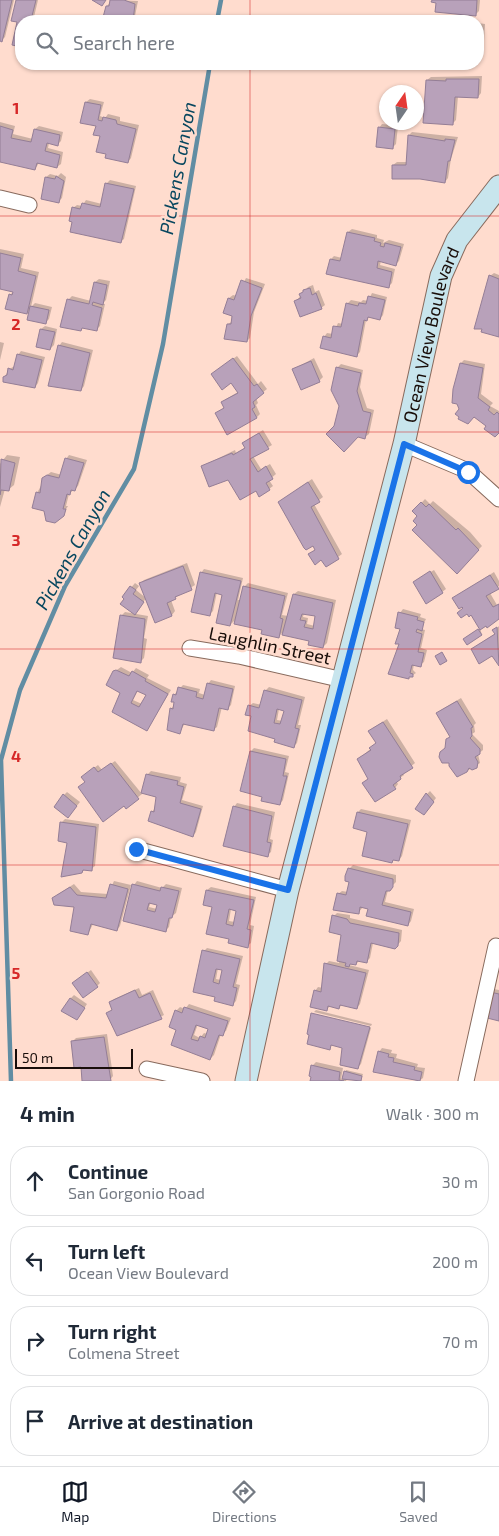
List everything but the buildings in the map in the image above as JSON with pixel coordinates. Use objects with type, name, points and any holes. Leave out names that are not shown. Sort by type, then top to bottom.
[{"type":"street","name":"Ocean View Boulevard","points":[[246,1081],[288,890],[404,444],[441,276],[457,240],[499,186]]},
{"type":"street","points":[[0,198],[29,205]]},
{"type":"street","points":[[404,444],[468,472],[499,499]]},
{"type":"street","name":"Laughlin Street","points":[[190,648],[239,656],[342,680]]},
{"type":"street","points":[[136,849],[288,890]]},
{"type":"street","points":[[466,1081],[496,946]]},
{"type":"street","points":[[147,1070],[202,1081]]},
{"type":"waterway","name":"Pickens Canyon","points":[[218,15],[221,0]]},
{"type":"waterway","name":"Pickens Canyon","points":[[11,1081],[1,760],[20,690],[65,586],[134,469],[163,344],[209,70]]},
{"type":"route","points":[[136,849],[288,890],[404,444],[468,472]]}]
